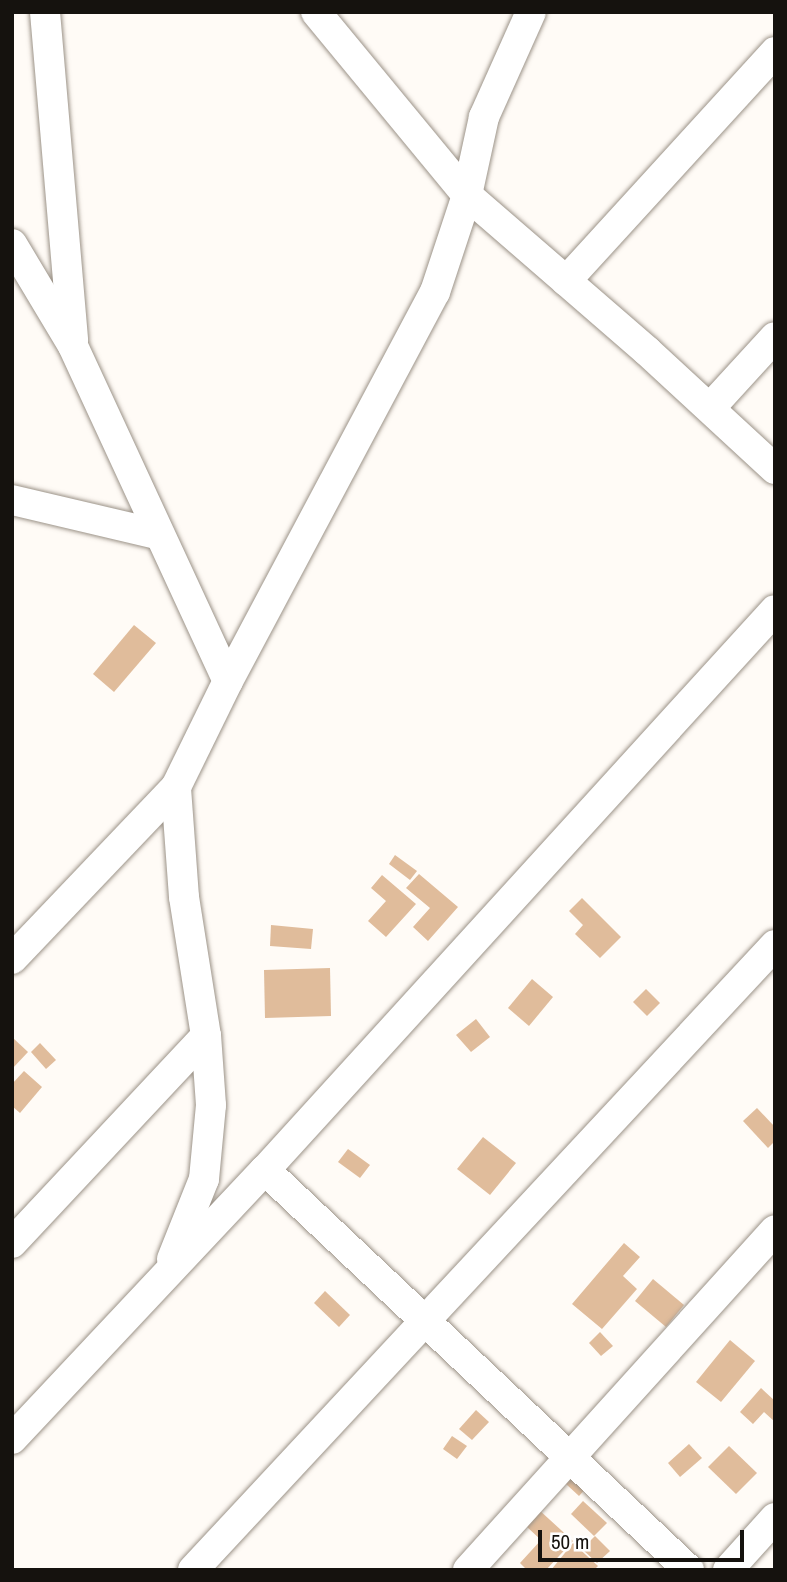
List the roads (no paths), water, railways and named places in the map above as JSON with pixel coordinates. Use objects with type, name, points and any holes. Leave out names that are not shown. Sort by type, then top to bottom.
[{"type":"street","points":[[45,12],[73,346]]},
{"type":"street","points":[[316,12],[467,195],[775,469]]},
{"type":"street","points":[[12,960],[176,787],[228,681],[435,292],[467,195],[484,117],[531,12]]},
{"type":"street","points":[[566,281],[775,52]]},
{"type":"street","points":[[12,244],[73,346],[157,534],[228,681]]},
{"type":"street","points":[[709,408],[775,337]]},
{"type":"street","points":[[12,500],[157,534]]},
{"type":"street","points":[[12,1439],[166,1272],[265,1170],[775,610]]},
{"type":"street","points":[[166,1272],[204,1179],[211,1105],[206,1036],[184,897],[176,787]]},
{"type":"street","points":[[193,1570],[775,945]]},
{"type":"street","points":[[12,1243],[206,1036]]},
{"type":"street","points":[[265,1170],[689,1570]]},
{"type":"street","points":[[468,1570],[775,1230]]},
{"type":"street","points":[[727,1570],[775,1518]]}]
